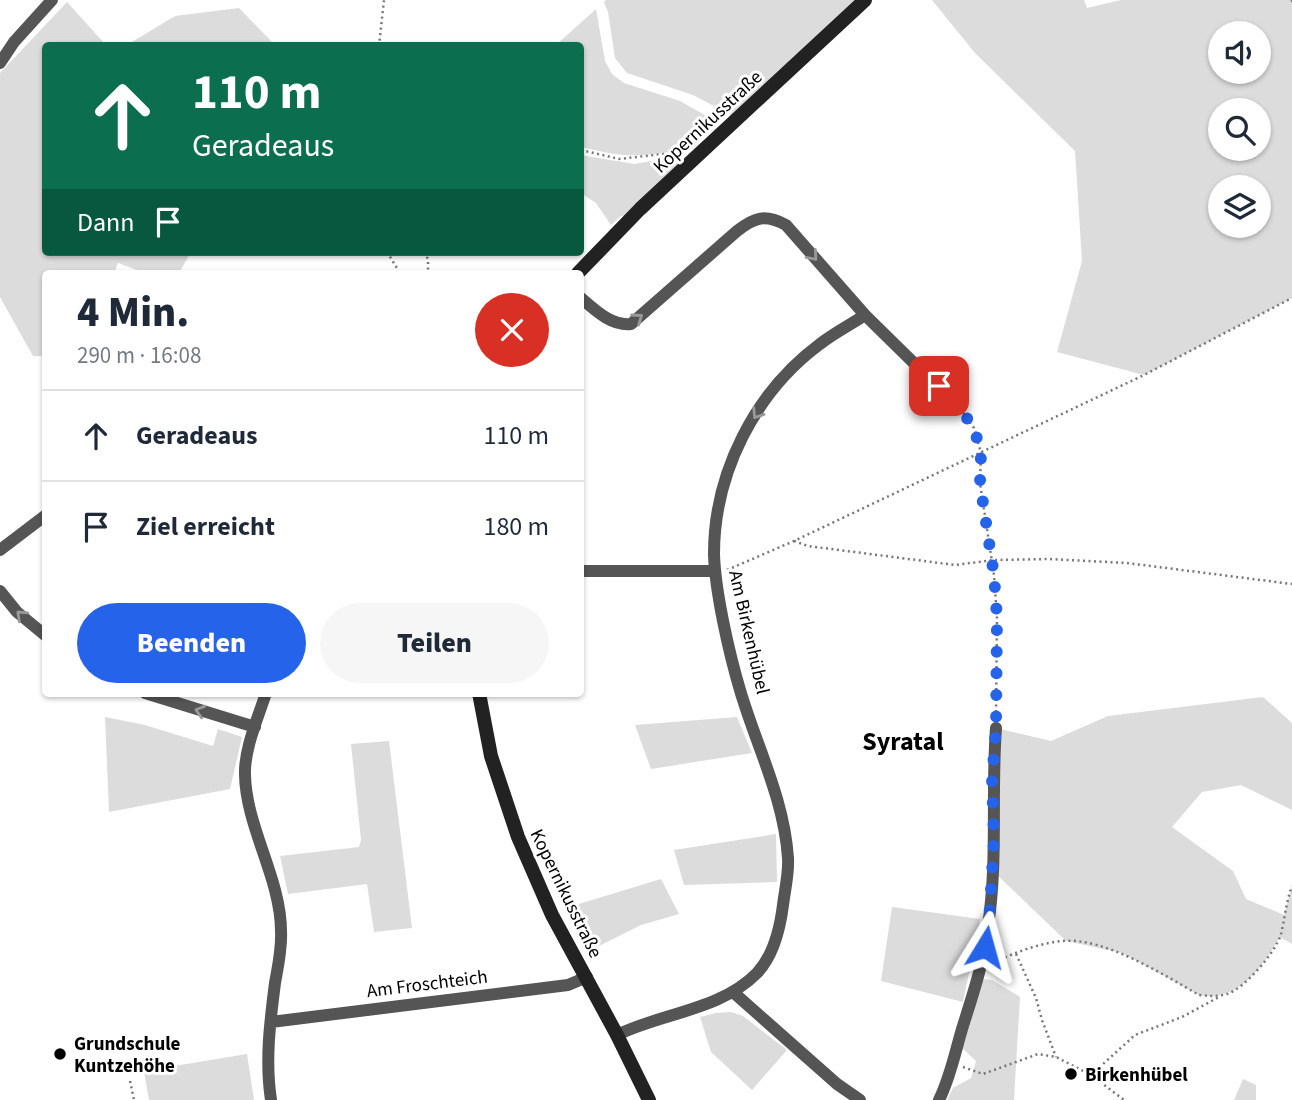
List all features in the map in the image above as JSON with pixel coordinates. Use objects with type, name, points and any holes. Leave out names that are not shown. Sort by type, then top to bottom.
[{"type":"street","points":[[0,63],[52,0]]},
{"type":"street","name":"Kopernikusstraße","points":[[581,270],[640,209],[865,0]]},
{"type":"street","points":[[584,300],[610,320],[622,325],[631,324],[737,230],[761,216],[772,218],[786,225],[865,315],[924,373],[929,390]]},
{"type":"street","name":"Am Birkenhübel","points":[[617,1035],[733,992],[759,971],[774,946],[782,911],[788,856],[776,792],[740,691],[715,571],[718,511],[728,467],[742,438],[777,384],[820,344],[865,315]]},
{"type":"street","points":[[0,550],[42,517]]},
{"type":"street","points":[[584,571],[715,571]]},
{"type":"street","points":[[0,591],[17,612],[42,633]]},
{"type":"street","points":[[158,697],[255,727]]},
{"type":"street","points":[[265,697],[255,727],[245,776],[257,831],[281,912],[280,954],[267,1075],[271,1100]]},
{"type":"street","name":"Kopernikusstraße","points":[[480,697],[491,756],[518,837],[552,915],[587,977],[649,1100]]},
{"type":"street","points":[[939,1100],[948,1080],[981,971],[989,923],[994,839],[992,779],[996,728]]},
{"type":"street","name":"Am Froschteich","points":[[271,1022],[568,985],[587,977]]},
{"type":"street","points":[[733,992],[837,1084],[860,1100]]},
{"type":"path","points":[[379,42],[383,0]]},
{"type":"path","points":[[584,151],[619,159],[700,149],[703,151]]},
{"type":"path","points":[[715,571],[731,569],[981,453],[1143,375],[1292,298]]},
{"type":"path","points":[[929,390],[939,386],[954,400],[974,428],[981,453],[980,483],[997,618],[996,728]]},
{"type":"path","points":[[794,541],[808,546],[955,565],[1049,559],[1127,563],[1292,584]]},
{"type":"path","points":[[981,971],[997,961],[1040,945],[1066,940],[1122,953],[1199,995],[1212,997],[1229,994],[1240,986],[1269,954],[1280,937],[1292,886]]},
{"type":"path","points":[[1016,954],[1036,998],[1056,1057]]},
{"type":"path","points":[[1091,1075],[1135,1035],[1182,1017],[1222,995]]},
{"type":"path","points":[[952,1064],[983,1074],[1038,1054],[1056,1057],[1091,1075],[1124,1100]]},
{"type":"path","points":[[130,1081],[134,1100]]},
{"type":"shaded area","points":[[855,0],[731,115],[693,95],[627,73],[615,58],[604,2]]},
{"type":"shaded area","points":[[932,0],[1084,0],[1087,8],[1121,0],[1292,0],[1292,298],[1144,375],[1057,352],[1082,261],[1075,151],[975,53]]},
{"type":"shaded area","points":[[67,2],[103,42],[42,42],[42,256],[189,256],[181,270],[137,270],[118,263],[115,270],[42,270],[42,356],[33,356],[0,297],[0,73]]},
{"type":"shaded area","points":[[239,8],[272,42],[132,42],[175,16]]},
{"type":"shaded area","points":[[596,9],[605,61],[612,74],[624,83],[680,101],[710,118],[710,129],[692,145],[663,153],[619,154],[584,148],[584,42],[559,42]]},
{"type":"shaded area","points":[[584,156],[634,164],[664,159],[680,164],[627,215],[621,216],[611,225],[596,203],[584,195]]},
{"type":"shaded area","points":[[1263,697],[1292,723],[1292,810],[1241,785],[1202,792],[1172,827],[1233,871],[1246,899],[1284,915],[1292,886],[1292,944],[1280,937],[1257,971],[1237,988],[1226,994],[1199,995],[1122,953],[1066,941],[992,870],[996,728],[1051,741],[1108,716]]},
{"type":"shaded area","points":[[105,717],[145,725],[213,746],[218,729],[242,737],[230,789],[109,812]]},
{"type":"shaded area","points":[[737,717],[752,753],[651,769],[635,725]]},
{"type":"shaded area","points":[[389,741],[412,928],[374,932],[367,884],[288,894],[280,856],[359,847],[361,840],[351,744]]},
{"type":"shaded area","points":[[776,834],[777,882],[684,885],[674,850]]},
{"type":"shaded area","points":[[661,879],[679,914],[641,925],[591,950],[569,907]]},
{"type":"shaded area","points":[[892,907],[980,919],[963,1002],[881,981]]},
{"type":"shaded area","points":[[982,979],[992,980],[1020,997],[1014,1100],[947,1100],[953,1088],[971,1078],[976,1061],[960,1046]]},
{"type":"shaded area","points":[[731,1012],[743,1016],[787,1050],[752,1090],[711,1052],[700,1017]]},
{"type":"shaded area","points":[[247,1054],[254,1100],[149,1100],[144,1071]]},
{"type":"shaded area","points":[[1243,1079],[1256,1085],[1256,1100],[1234,1100]]},
{"type":"place","name":"Grundschule Kuntzehöhe","points":[[60,1054]]},
{"type":"place","name":"Birkenhübel","points":[[1071,1074]]},
{"type":"district","name":"Syratal","points":[[903,741]]},
{"type":"route","points":[[939,386],[954,400],[974,428],[981,453],[980,483],[994,575],[997,618],[996,728],[992,779],[994,839],[985,947]]}]
